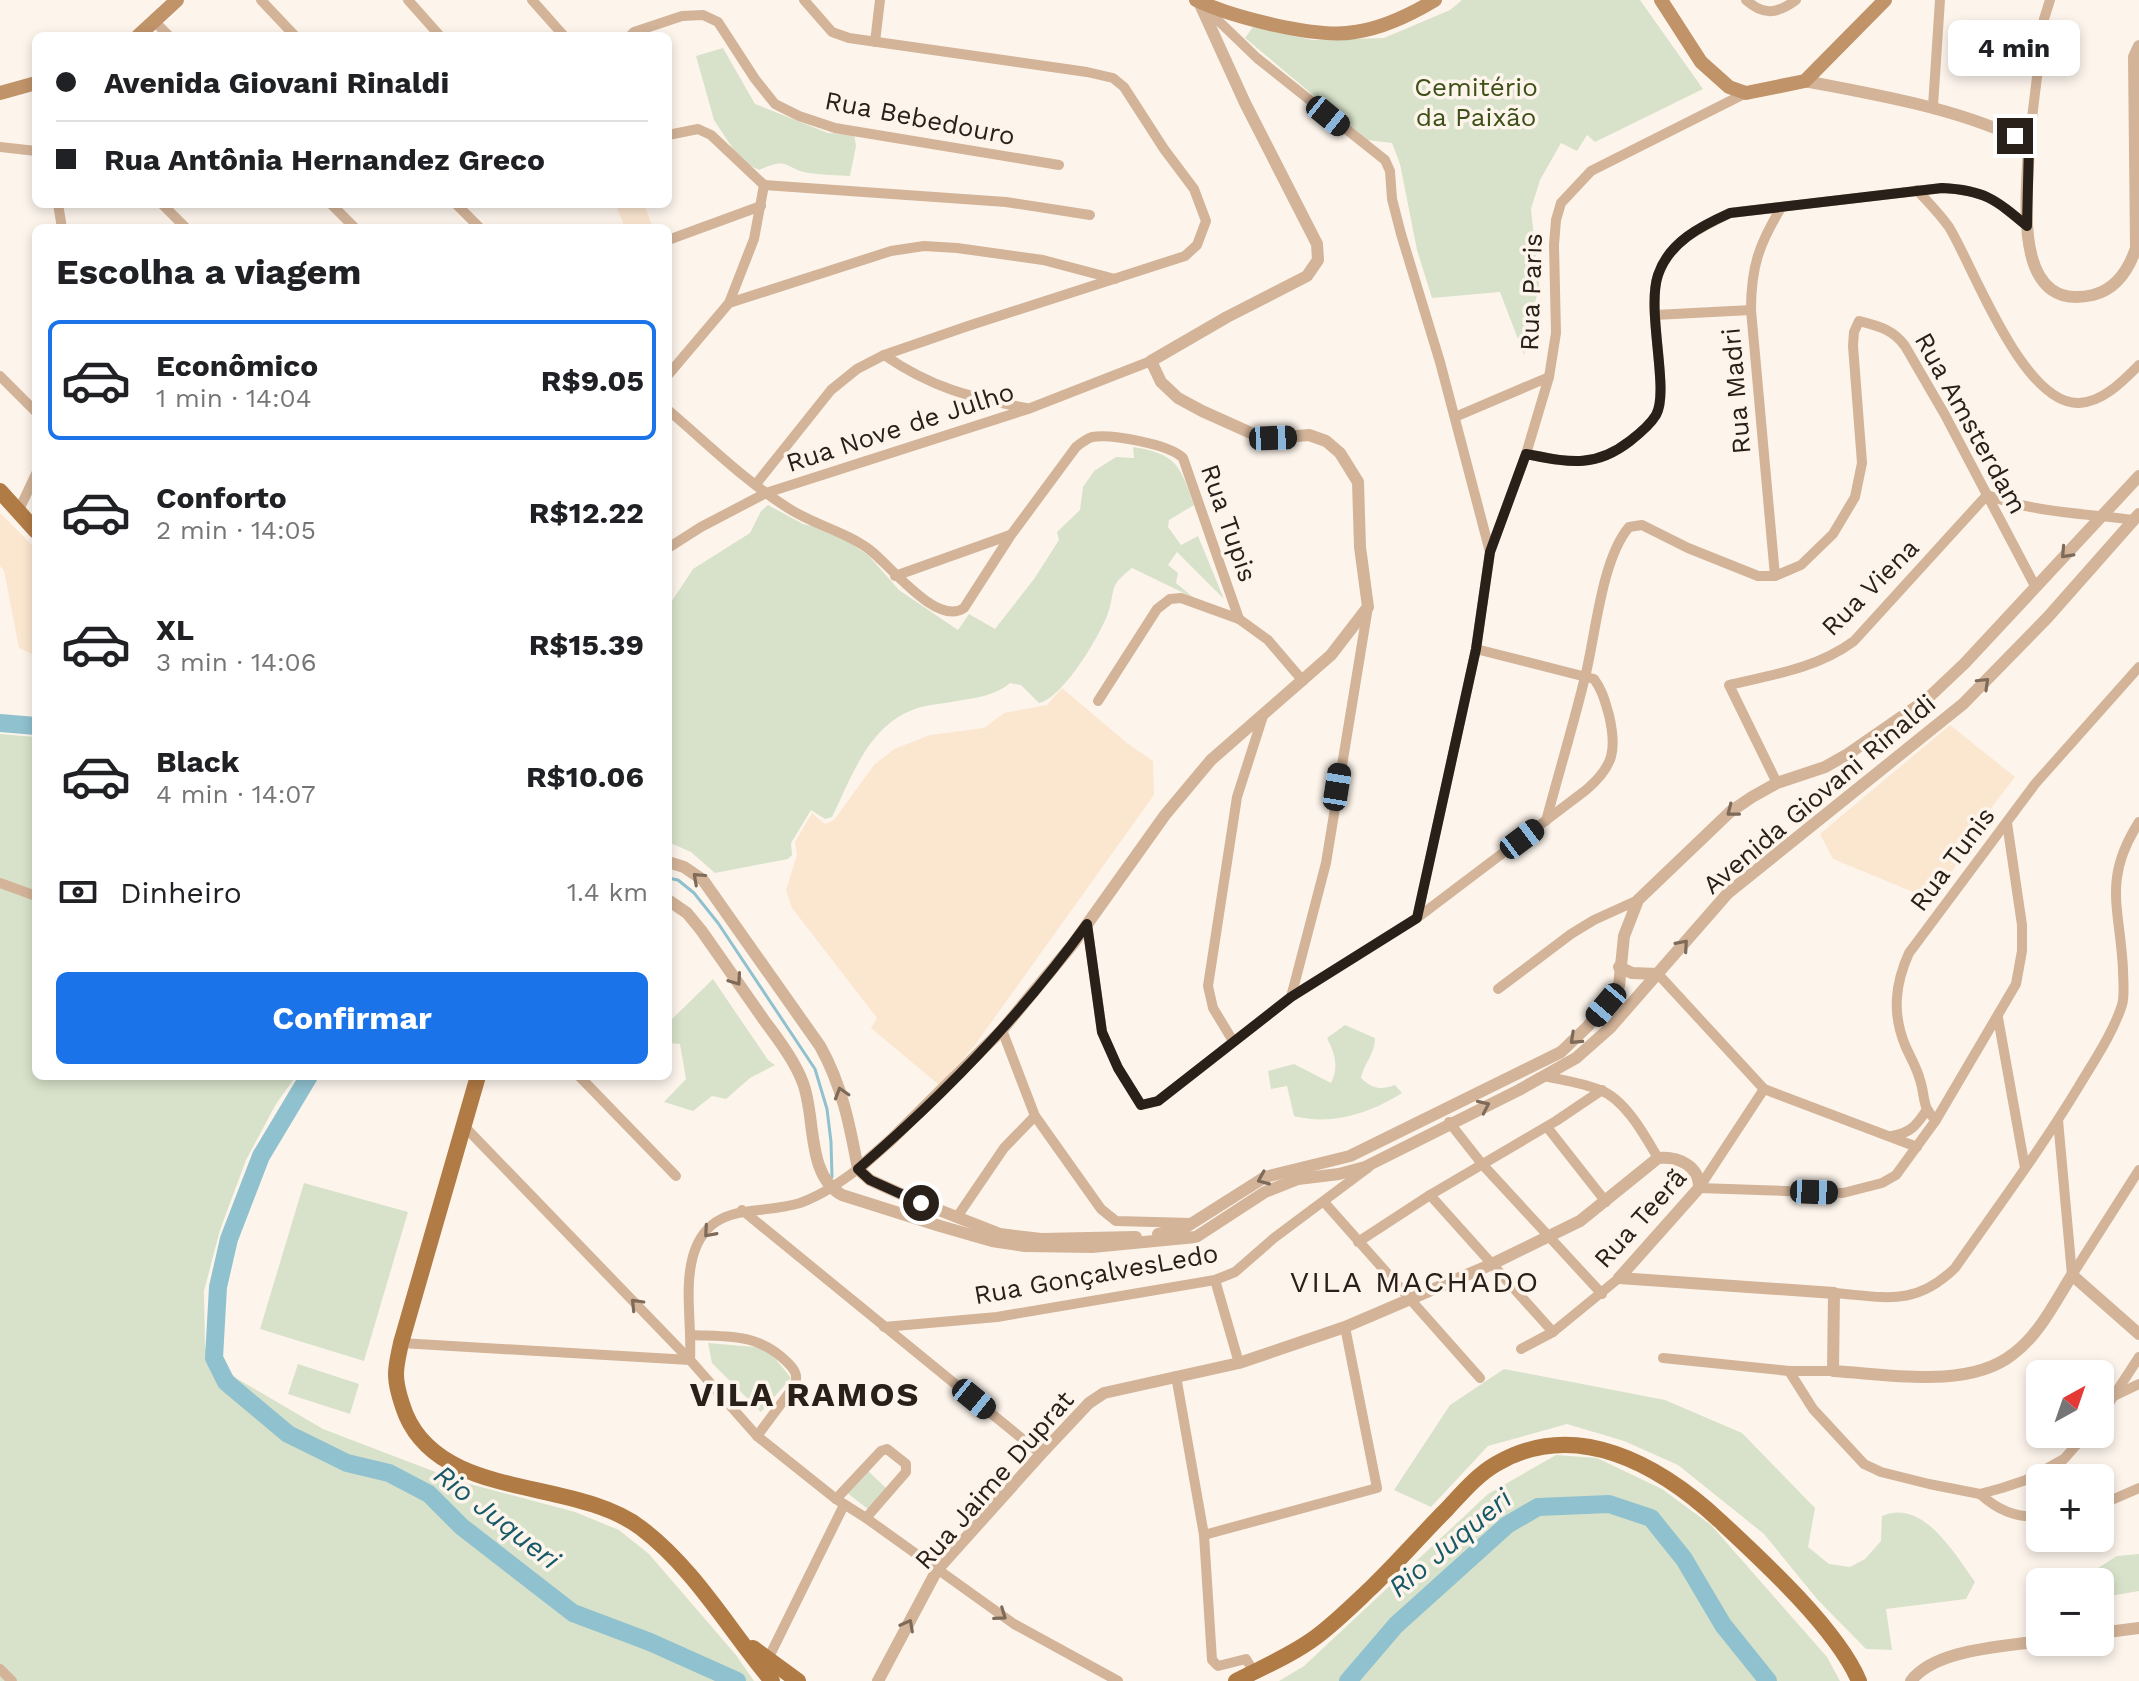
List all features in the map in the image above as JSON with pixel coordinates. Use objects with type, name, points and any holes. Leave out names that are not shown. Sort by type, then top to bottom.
[{"type":"main road","points":[[143,32],[177,0]]},
{"type":"main road","points":[[1198,1],[1275,24],[1315,32],[1352,33],[1390,24],[1435,0]]},
{"type":"main road","points":[[1661,0],[1701,62],[1729,87],[1746,93],[1805,81],[1885,0]]},
{"type":"main road","points":[[0,93],[32,84]]},
{"type":"main road","points":[[0,491],[10,507],[32,527]]},
{"type":"main road","points":[[476,1084],[401,1343],[396,1375],[399,1398],[420,1438],[437,1454],[464,1470],[577,1498],[617,1513],[640,1527],[695,1580],[768,1671],[798,1681]]},
{"type":"main road","points":[[1236,1681],[1317,1636],[1371,1587],[1471,1484],[1495,1465],[1521,1453],[1556,1446],[1587,1445],[1614,1452],[1655,1470],[1710,1511],[1758,1556],[1805,1607],[1850,1662],[1859,1681]]},
{"type":"street","points":[[261,0],[291,32]]},
{"type":"street","points":[[408,0],[436,32]]},
{"type":"street","points":[[756,484],[842,379],[884,355],[1185,256],[1197,245],[1206,221],[1194,189],[1124,87],[1113,78],[875,42],[832,32],[804,0]]},
{"type":"street","points":[[875,42],[880,0]]},
{"type":"street","points":[[1746,0],[1757,10],[1769,12],[1782,9],[1796,0]]},
{"type":"street","points":[[1933,106],[1940,0]]},
{"type":"street","points":[[2050,0],[2044,19],[2029,143],[2027,226],[2036,271],[2045,286],[2058,294],[2081,297],[2098,294],[2119,281],[2131,264],[2136,248],[2134,57],[2139,46]]},
{"type":"street","points":[[1198,1],[1245,103],[1317,244],[1318,260],[1307,276],[1151,361],[1161,382],[1178,398],[1202,411],[1251,433],[1273,438],[1309,435],[1326,441],[1340,453],[1358,482],[1360,547],[1368,607],[1326,863],[1291,997]]},
{"type":"street","points":[[1198,1],[1257,58],[1385,160],[1390,171],[1392,199],[1401,234],[1455,417],[1490,552],[1476,649],[1417,918]]},
{"type":"street","points":[[540,3],[561,32]]},
{"type":"street","name":"Rua Bebedouro","points":[[634,32],[682,16],[703,15],[718,22],[775,104],[799,116],[835,128],[1059,165]]},
{"type":"street","points":[[155,22],[165,32]]},
{"type":"street","points":[[1805,81],[1933,106],[2029,143]]},
{"type":"street","name":"Rua Paris","points":[[1490,552],[1526,454],[1549,377],[1556,333],[1554,245],[1561,203],[1591,171],[1746,93]]},
{"type":"street","points":[[672,134],[698,129],[711,135],[764,185],[1006,202],[1090,215]]},
{"type":"street","points":[[0,147],[32,151]]},
{"type":"street","points":[[672,370],[729,303],[754,239],[764,185]]},
{"type":"street","points":[[1526,454],[1573,463],[1593,461],[1620,449],[1657,414],[1660,400],[1655,315],[1657,277],[1680,242],[1699,228],[1730,213],[1917,190],[1970,189],[1996,200],[2027,226]]},
{"type":"street","points":[[1917,190],[1948,226],[2015,352],[2041,386],[2060,399],[2078,403],[2098,399],[2139,365]]},
{"type":"street","points":[[672,239],[761,206]]},
{"type":"street","points":[[166,208],[182,224]]},
{"type":"street","points":[[335,208],[351,224]]},
{"type":"street","points":[[460,208],[476,224]]},
{"type":"street","name":"Rua Madri","points":[[1775,576],[1751,310],[1751,279],[1762,242],[1781,208]]},
{"type":"street","points":[[729,303],[878,255],[924,246],[1043,260],[1117,279]]},
{"type":"street","points":[[1655,315],[1751,310]]},
{"type":"street","name":"Rua Amsterdam","points":[[1775,576],[1801,565],[1821,548],[1855,497],[1862,463],[1853,346],[1859,321],[1888,330],[1897,335],[1905,346],[2035,586]]},
{"type":"street","points":[[884,355],[913,375],[937,386],[970,397],[1028,409]]},
{"type":"street","name":"Rua Nove de Julho","points":[[672,545],[766,493],[1028,409],[1151,361]]},
{"type":"street","points":[[0,376],[32,408]]},
{"type":"street","points":[[1455,417],[1549,377]]},
{"type":"street","points":[[672,413],[766,493],[801,515],[853,538],[873,552],[895,576],[943,610],[957,612],[964,608],[1011,535]]},
{"type":"street","name":"Rua Tupis","points":[[1011,535],[1076,447],[1085,440],[1094,437],[1117,438],[1177,452],[1183,458],[1239,619]]},
{"type":"street","name":"Avenida Giovani Rinaldi","points":[[858,1169],[870,1180],[1000,1234],[1041,1239],[1139,1236],[1199,1228],[1241,1190],[1265,1177],[1356,1153],[1561,1052],[1606,1005],[1619,986],[1624,936],[1638,900],[1730,812],[1777,783],[1825,767],[1848,754],[1926,700],[1965,663],[2139,476]]},
{"type":"street","points":[[10,507],[32,479]]},
{"type":"street","points":[[1987,495],[2016,506],[2060,514],[2136,517]]},
{"type":"street","name":"Rua Viena","points":[[1777,783],[1729,685],[1808,666],[1836,655],[1854,641],[1987,495]]},
{"type":"street","name":"Avenida Giovani Rinaldi","points":[[831,1189],[992,1241],[1047,1248],[1165,1241],[1199,1228],[1265,1192],[1298,1179],[1339,1174],[1369,1165],[1544,1076],[1576,1058],[1610,1028],[1728,893],[1963,704],[2048,617],[2136,517]]},
{"type":"street","points":[[1546,821],[1586,675],[1610,565],[1629,527],[1642,525],[1736,568],[1758,576],[1775,576]]},
{"type":"street","points":[[895,576],[1011,535]]},
{"type":"street","points":[[1098,701],[1163,603],[1181,598],[1239,619],[1268,640],[1303,681]]},
{"type":"street","points":[[690,1360],[689,1279],[693,1255],[704,1234],[720,1220],[742,1210],[796,1204],[831,1189],[902,1130],[1002,1030],[1087,924],[1165,815],[1211,760],[1331,655],[1368,607]]},
{"type":"street","points":[[1087,924],[1102,1032],[1118,1068],[1141,1105],[1158,1101],[1291,997],[1417,918],[1546,821],[1596,781],[1605,770],[1614,749],[1604,693],[1594,679],[1476,649]]},
{"type":"street","name":"Rua Tunis","points":[[1926,1111],[1920,1079],[1903,1042],[1895,1008],[1898,978],[1909,953],[2035,784],[2139,667]]},
{"type":"street","points":[[1233,1041],[1213,1008],[1208,986],[1237,797],[1264,713]]},
{"type":"street","points":[[1619,1278],[1914,1296],[1933,1287],[1955,1268],[2058,1120],[2090,1068],[2122,1003],[2122,951],[2114,891],[2121,859],[2139,822]]},
{"type":"street","points":[[1544,1076],[1602,1090],[1623,1107],[1658,1158],[1668,1157],[1694,1169],[1700,1179],[1699,1188],[1843,1193],[1882,1183],[1896,1175],[1936,1120],[2016,984],[2022,951],[2022,925],[2007,823]]},
{"type":"street","points":[[672,863],[684,867],[703,880],[820,1046],[833,1068],[848,1116],[858,1169]]},
{"type":"street","points":[[0,883],[32,895]]},
{"type":"street","points":[[1498,989],[1571,934],[1638,900]]},
{"type":"street","points":[[672,903],[687,913],[701,930],[780,1042],[802,1079],[820,1171],[831,1189]]},
{"type":"street","points":[[1619,967],[1632,973],[1658,974],[1764,1089],[1917,1147]]},
{"type":"street","points":[[1998,1018],[2025,1168]]},
{"type":"street","points":[[1002,1030],[1035,1116],[1109,1216],[1116,1221],[1199,1228]]},
{"type":"street","points":[[583,1080],[676,1176]]},
{"type":"street","name":"Rua Teerã","points":[[1521,1349],[1553,1332],[1619,1278],[1699,1188],[1764,1089]]},
{"type":"street","points":[[1358,1242],[1602,1090]]},
{"type":"street","points":[[1890,1136],[1905,1134],[1916,1127],[1926,1111],[1936,1120]]},
{"type":"street","points":[[957,1217],[1004,1148],[1035,1116]]},
{"type":"street","points":[[2058,1120],[2072,1275],[2139,1334]]},
{"type":"street","points":[[1449,1122],[1482,1164],[1602,1294]]},
{"type":"street","points":[[464,1126],[690,1360],[757,1436],[840,1502],[1027,1632],[1118,1681]]},
{"type":"street","points":[[1547,1127],[1606,1202]]},
{"type":"street","points":[[1381,1142],[1390,1147],[1386,1156]]},
{"type":"street","points":[[1356,1153],[1354,1165],[1369,1165]]},
{"type":"street","name":"Rua Jaime Duprat","points":[[878,1681],[937,1570],[1089,1403],[1104,1393],[1239,1363],[1345,1327],[1490,1265],[1580,1221],[1658,1158]]},
{"type":"street","name":"Rua GonçalvesLedo","points":[[884,1327],[997,1317],[1215,1280],[1235,1272],[1369,1165]]},
{"type":"street","points":[[1663,1358],[1789,1371],[1943,1377],[1985,1369],[2012,1356],[2025,1343],[2139,1170]]},
{"type":"street","points":[[1430,1195],[1553,1332]]},
{"type":"street","points":[[1324,1202],[1480,1378]]},
{"type":"street","points":[[742,1210],[1041,1454]]},
{"type":"street","points":[[1215,1280],[1239,1363]]},
{"type":"street","points":[[1833,1371],[1834,1293]]},
{"type":"street","points":[[1204,1535],[1377,1488],[1345,1327]]},
{"type":"street","points":[[691,1335],[758,1340],[769,1346],[794,1370],[795,1385],[757,1436]]},
{"type":"street","points":[[401,1343],[690,1360]]},
{"type":"street","points":[[2115,1396],[2139,1357]]},
{"type":"street","points":[[1789,1371],[1813,1409],[1864,1464],[1881,1472],[1980,1494],[1996,1508],[2009,1514],[2026,1516]]},
{"type":"street","points":[[1176,1376],[1204,1535],[1212,1660],[1218,1666],[1246,1659],[1254,1672]]},
{"type":"street","points":[[2115,1396],[2139,1384]]},
{"type":"street","points":[[1980,1494],[2045,1471],[2064,1459],[2074,1448]]},
{"type":"street","points":[[768,1671],[840,1502],[881,1451],[887,1449],[906,1464],[906,1472],[866,1518]]},
{"type":"street","points":[[2114,1499],[2139,1488]]},
{"type":"street","points":[[2114,1631],[2139,1628]]},
{"type":"street","points":[[1911,1681],[1930,1664],[2026,1643]]},
{"type":"street","points":[[0,1669],[12,1681]]},
{"type":"shaded area","points":[[617,208],[646,208],[652,224],[623,224]]},
{"type":"shaded area","points":[[0,513],[32,545],[32,654],[19,648],[4,571],[0,566]]},
{"type":"shaded area","points":[[1062,688],[1153,761],[1154,795],[975,1045],[939,1085],[871,1028],[877,1018],[792,908],[786,890],[797,855],[795,842],[812,813],[825,824],[834,820],[874,765],[894,749],[930,735],[984,728],[1004,713],[1047,705]]},
{"type":"shaded area","points":[[1950,725],[2015,777],[1984,817],[1935,901],[1833,859],[1820,834]]},
{"type":"green space","name":"Cemitério da Paixão","points":[[1462,0],[1640,0],[1703,89],[1595,142],[1587,135],[1577,151],[1561,143],[1540,180],[1531,209],[1539,285],[1524,355],[1500,292],[1432,298],[1417,250],[1400,164],[1392,143],[1367,140],[1245,38],[1253,27],[1312,40],[1384,38],[1450,10]]},
{"type":"green space","points":[[723,48],[755,104],[828,133],[854,134],[856,146],[850,176],[809,173],[781,163],[759,170],[741,161],[714,120],[696,56]]},
{"type":"green space","points":[[1133,447],[1159,453],[1180,471],[1194,505],[1169,520],[1168,527],[1181,545],[1198,536],[1224,599],[1177,552],[1168,565],[1178,573],[1176,583],[1194,598],[1132,568],[1115,585],[1107,616],[1079,666],[1048,699],[1039,703],[1021,685],[1010,683],[990,694],[920,707],[895,719],[871,742],[862,756],[832,817],[825,819],[811,810],[791,843],[792,855],[788,859],[715,873],[691,852],[672,844],[672,601],[693,569],[750,533],[761,511],[768,505],[803,524],[833,531],[869,556],[899,590],[958,630],[969,614],[995,629],[1034,579],[1059,540],[1057,532],[1080,510],[1083,487],[1094,471],[1116,457],[1134,458]]},
{"type":"green space","points":[[0,734],[32,737],[32,1080],[293,1080],[276,1104],[246,1160],[220,1230],[204,1291],[205,1347],[236,1378],[323,1429],[459,1481],[575,1512],[619,1530],[649,1554],[736,1655],[754,1681],[0,1681]]},
{"type":"green space","points":[[713,979],[768,1060],[775,1065],[750,1078],[726,1099],[712,1096],[693,1111],[664,1102],[686,1079],[680,1044],[672,1043],[672,1019]]},
{"type":"green space","points":[[1345,1025],[1375,1038],[1361,1078],[1376,1088],[1395,1085],[1402,1093],[1350,1116],[1308,1119],[1294,1116],[1287,1086],[1271,1089],[1268,1071],[1294,1064],[1331,1083],[1335,1060],[1327,1038]]},
{"type":"green space","points":[[304,1183],[408,1212],[364,1361],[260,1329]]},
{"type":"green space","points":[[708,1343],[767,1348],[791,1378],[761,1412],[712,1363]]},
{"type":"green space","points":[[298,1364],[359,1384],[350,1414],[288,1394]]},
{"type":"green space","points":[[1504,1369],[1665,1400],[1742,1433],[1815,1508],[1808,1547],[1829,1564],[1850,1567],[1865,1559],[1881,1541],[1882,1516],[1897,1512],[1924,1521],[1936,1531],[1975,1582],[1966,1599],[1886,1609],[1892,1650],[1866,1649],[1817,1599],[1764,1534],[1678,1465],[1624,1441],[1567,1424],[1488,1446],[1431,1507],[1394,1490],[1450,1405]]},
{"type":"green space","points":[[1556,1455],[1597,1458],[1662,1489],[1711,1525],[1827,1657],[1840,1681],[1279,1681],[1304,1666],[1488,1494]]},
{"type":"green space","points":[[867,1470],[887,1489],[869,1510],[846,1492]]},
{"type":"green space","points":[[2139,1554],[2139,1591],[2114,1595],[2114,1568],[2098,1568],[2117,1556]]},
{"type":"waterway","name":"Rio Juqueri","points":[[0,723],[32,726]]},
{"type":"waterway","points":[[672,879],[694,893],[718,923],[815,1069],[827,1109],[832,1177]]},
{"type":"waterway","name":"Rio Juqueri","points":[[307,1080],[261,1156],[229,1239],[218,1287],[214,1358],[226,1382],[288,1434],[347,1463],[389,1473],[429,1494],[462,1527],[573,1613],[650,1642],[737,1681]]},
{"type":"waterway","name":"Rio Juqueri","points":[[1348,1681],[1396,1625],[1507,1525],[1538,1507],[1609,1504],[1651,1518],[1684,1559],[1723,1625],[1768,1681]]},
{"type":"district","name":"VILA MACHADO","points":[[1415,1281]]},
{"type":"district","name":"VILA RAMOS","points":[[805,1394]]},
{"type":"route","points":[[921,1203],[870,1180],[858,1169],[933,1100],[1002,1030],[1087,924],[1102,1032],[1118,1068],[1141,1105],[1158,1101],[1291,997],[1417,918],[1476,649],[1490,552],[1526,454],[1573,463],[1593,461],[1620,449],[1657,414],[1660,400],[1655,315],[1657,277],[1680,242],[1699,228],[1730,213],[1942,188],[1970,189],[1996,200],[2027,226],[2029,143],[2015,136]]}]
